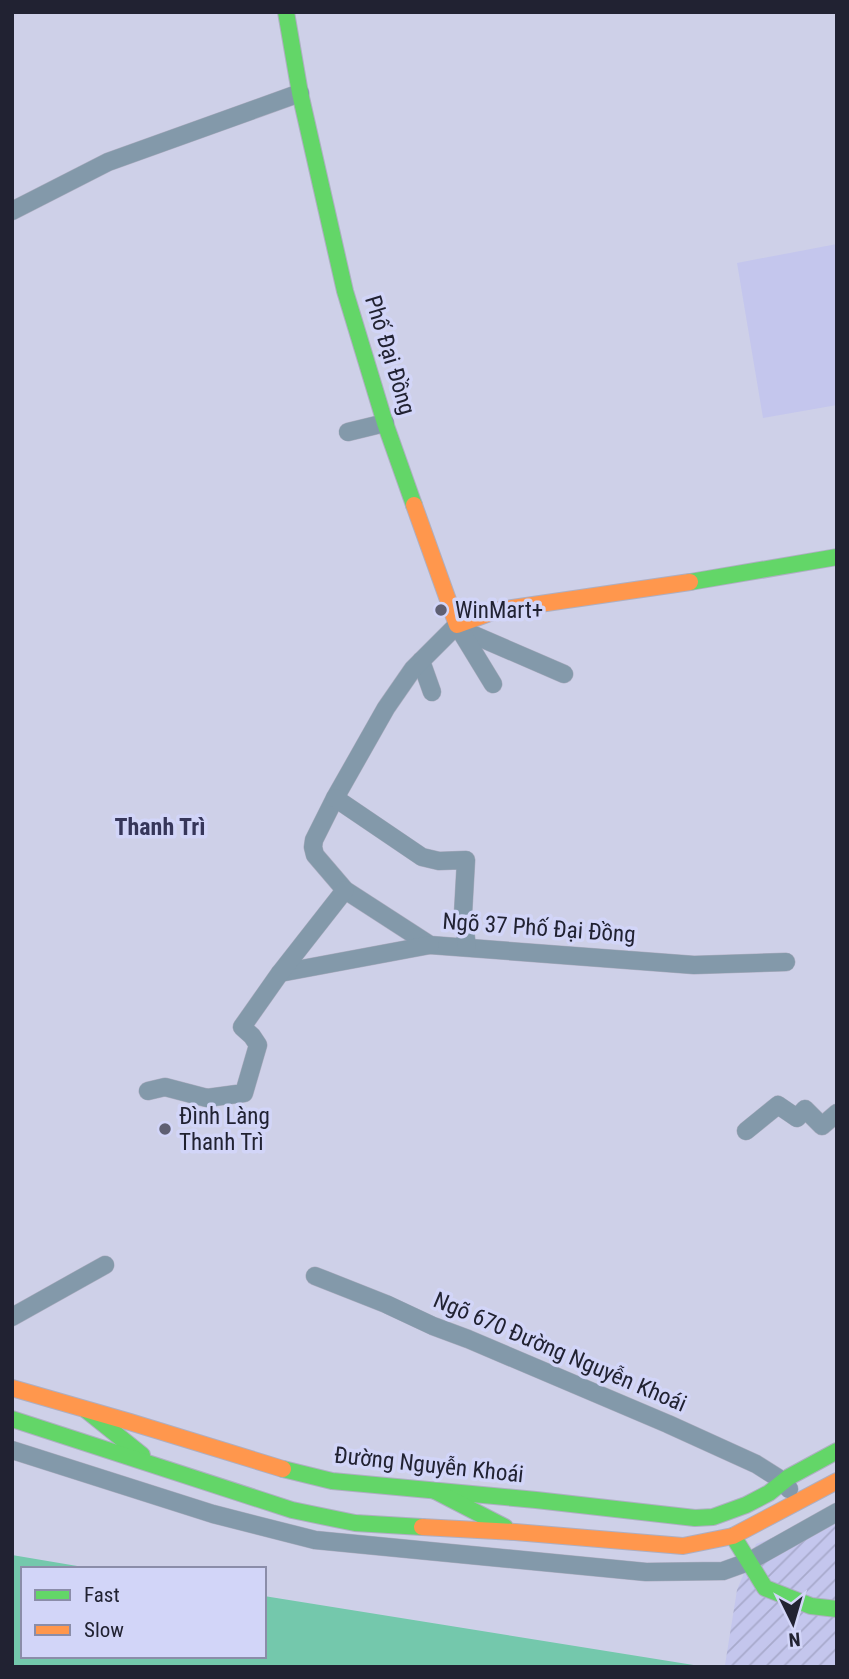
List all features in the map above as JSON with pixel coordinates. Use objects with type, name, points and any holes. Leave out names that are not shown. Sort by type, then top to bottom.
[{"type":"street","name":"Phố Đại Đồng","points":[[286,12],[300,93],[345,291],[385,423],[459,627]]},
{"type":"street","points":[[12,211],[108,162],[300,93]]},
{"type":"street","points":[[348,432],[385,423]]},
{"type":"street","points":[[459,627],[498,610],[514,607],[837,557]]},
{"type":"street","points":[[459,627],[564,674]]},
{"type":"street","points":[[459,627],[493,684]]},
{"type":"street","name":"Ngõ 37 Phố Đại Đồng","points":[[459,627],[413,669],[386,708],[314,840],[315,855],[345,890],[430,945],[694,965],[786,962]]},
{"type":"street","points":[[421,661],[432,692]]},
{"type":"street","points":[[335,798],[422,857],[439,861],[466,860],[463,914],[467,947]]},
{"type":"street","points":[[148,1091],[165,1087],[207,1098],[244,1093],[258,1045],[242,1027],[345,890]]},
{"type":"street","points":[[280,973],[430,945]]},
{"type":"street","points":[[746,1131],[778,1105],[797,1118],[804,1109],[822,1126],[837,1113]]},
{"type":"street","points":[[12,1317],[105,1265]]},
{"type":"street","name":"Ngõ 670 Đường Nguyễn Khoái","points":[[315,1276],[668,1424],[756,1464],[783,1481],[799,1500]]},
{"type":"street","name":"Đường Nguyễn Khoái","points":[[12,1388],[291,1472],[332,1481],[695,1518],[713,1517],[747,1505],[837,1451]]},
{"type":"street","points":[[86,1410],[155,1465]]},
{"type":"street","points":[[12,1419],[292,1510],[355,1523],[515,1532],[683,1546],[733,1536],[837,1481]]},
{"type":"street","points":[[12,1450],[213,1514],[315,1540],[646,1572],[723,1571],[748,1562],[837,1512]]},
{"type":"street","points":[[435,1491],[515,1532]]},
{"type":"street","points":[[733,1536],[765,1588],[811,1606],[837,1609]]},
{"type":"shaded area","points":[[837,244],[837,405],[763,418],[737,263]]},
{"type":"shaded area","points":[[837,1514],[837,1667],[725,1665],[737,1590],[756,1544]]},
{"type":"shaded area","points":[[12,1555],[83,1567],[21,1567],[21,1658],[266,1658],[266,1596],[706,1667],[12,1667]]},
{"type":"traffic: fast","points":[[286,12],[300,93],[345,291],[385,423],[414,505]]},
{"type":"traffic: fast","points":[[690,582],[837,557]]},
{"type":"traffic: fast","points":[[86,1410],[142,1455]]},
{"type":"traffic: fast","points":[[12,1419],[292,1510],[355,1523],[422,1527]]},
{"type":"traffic: fast","points":[[283,1469],[332,1481],[695,1518],[713,1517],[746,1505],[769,1493],[789,1477],[837,1451]]},
{"type":"traffic: fast","points":[[435,1491],[505,1527]]},
{"type":"traffic: fast","points":[[733,1536],[765,1588],[811,1606],[837,1609]]},
{"type":"traffic: slow","points":[[414,505],[457,625],[498,610],[690,582]]},
{"type":"traffic: slow","points":[[12,1388],[283,1469]]},
{"type":"traffic: slow","points":[[422,1527],[683,1546],[733,1536],[837,1481]]},
{"type":"place","name":"WinMart+","points":[[441,610]]},
{"type":"place","name":"Đình Làng Thanh Trì","points":[[165,1129]]},
{"type":"district","name":"Thanh Trì","points":[[160,827]]}]
